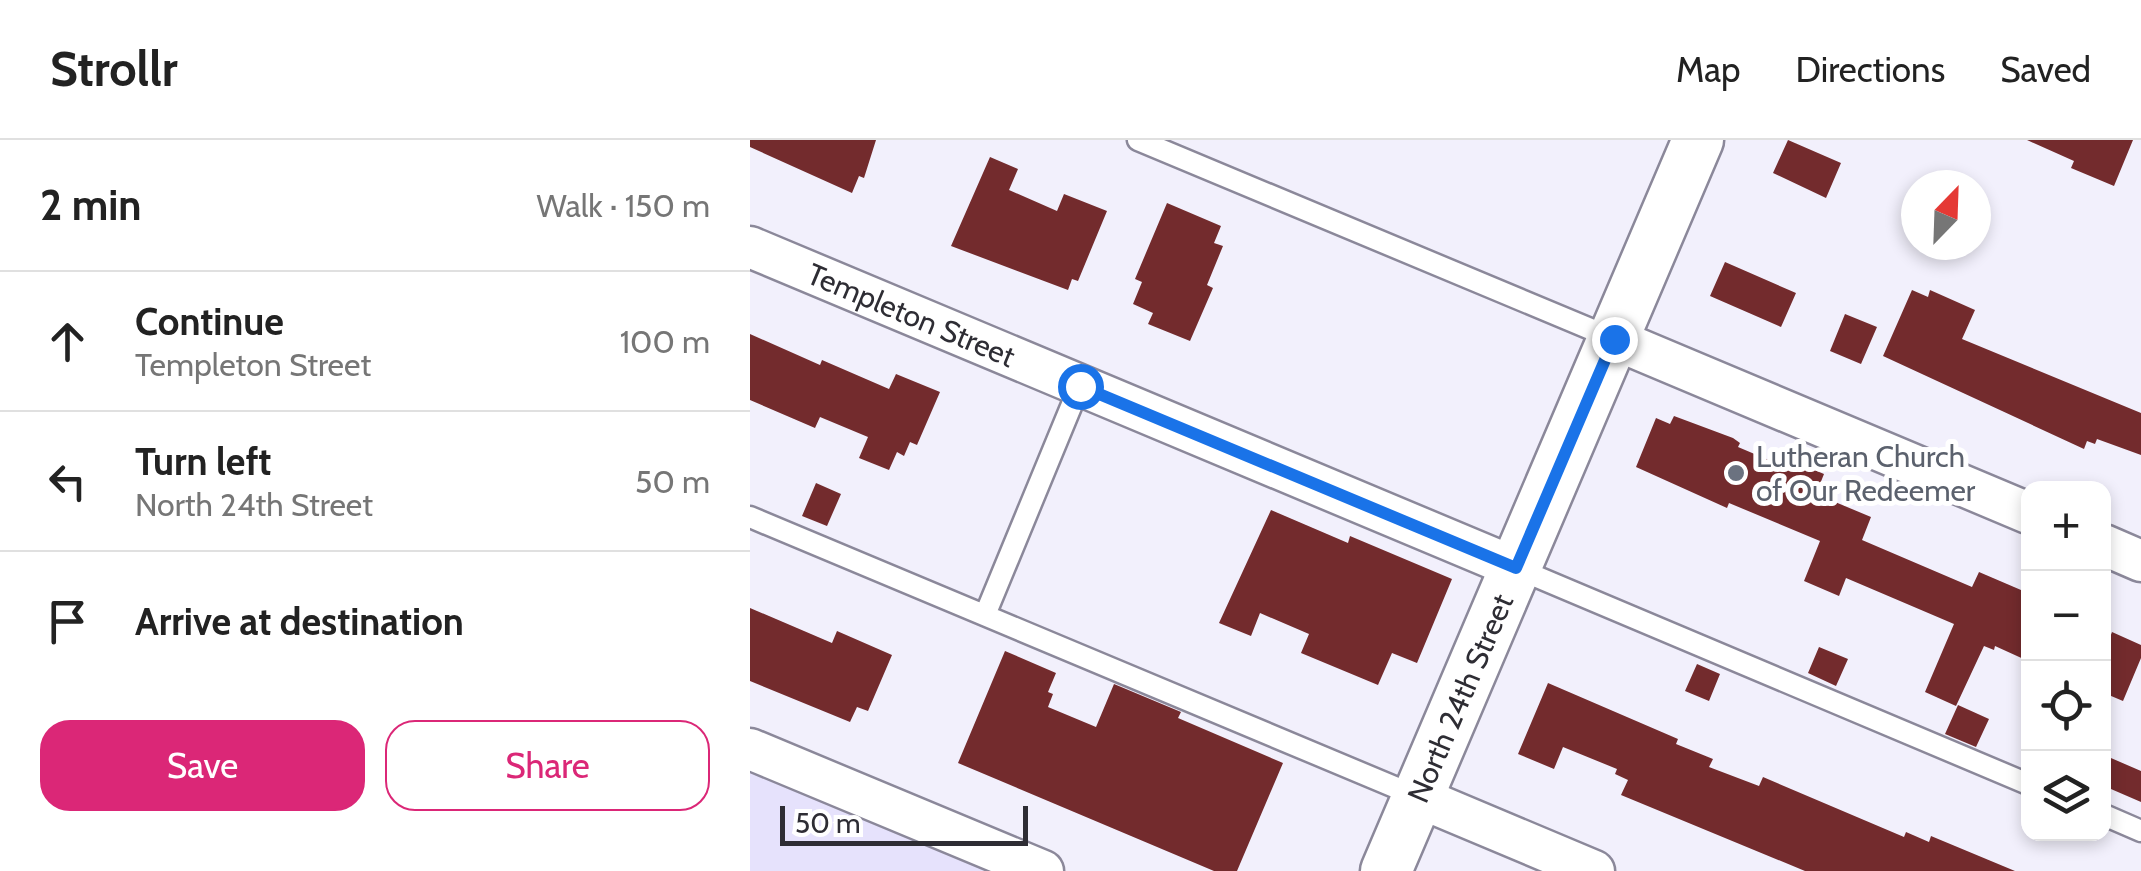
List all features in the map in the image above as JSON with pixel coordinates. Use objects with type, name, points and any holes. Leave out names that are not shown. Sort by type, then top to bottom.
[{"type":"street","name":"North 24th Street","points":[[1386,871],[1698,140]]},
{"type":"street","name":"Templeton Street","points":[[750,247],[1516,568]]},
{"type":"street","points":[[1614,339],[2021,510]]},
{"type":"street","points":[[2111,548],[2141,561]]},
{"type":"street","points":[[750,748],[1043,871]]},
{"type":"street","points":[[1418,797],[1594,871]]},
{"type":"lane","points":[[1138,140],[1614,339]]},
{"type":"lane","points":[[985,616],[1080,386]]},
{"type":"lane","points":[[750,517],[1418,797]]},
{"type":"lane","points":[[1516,568],[2021,781]]},
{"type":"lane","points":[[2111,819],[2141,831]]},
{"type":"shaded area","points":[[750,770],[991,871],[750,871]]},
{"type":"building","points":[[750,140],[876,140],[864,178],[859,176],[852,193],[750,147]]},
{"type":"building","points":[[1788,140],[1841,163],[1826,198],[1773,173]]},
{"type":"building","points":[[2027,140],[2133,140],[2114,186],[2071,168],[2074,161]]},
{"type":"building","points":[[990,157],[1018,169],[1009,190],[1057,211],[1064,194],[1107,211],[1078,281],[1072,279],[1068,290],[951,246]]},
{"type":"building","points":[[1167,203],[1221,226],[1214,243],[1223,246],[1207,285],[1213,288],[1190,341],[1148,324],[1153,313],[1133,304],[1142,282],[1135,279]]},
{"type":"building","points":[[1725,262],[1796,293],[1781,327],[1710,296]]},
{"type":"building","points":[[1912,290],[1928,297],[1930,290],[1975,310],[1962,339],[2141,413],[2141,455],[2097,439],[2095,444],[2087,441],[2084,449],[1883,356]]},
{"type":"building","points":[[1845,314],[1877,327],[1861,364],[1830,351]]},
{"type":"building","points":[[750,334],[820,365],[822,360],[889,389],[896,374],[940,392],[917,445],[910,442],[904,456],[897,452],[889,470],[859,458],[868,437],[820,417],[815,428],[750,400]]},
{"type":"building","points":[[1674,416],[1733,438],[1740,443],[1738,447],[1797,472],[1800,464],[1824,474],[1816,494],[1871,517],[1862,540],[1972,587],[1979,572],[2021,590],[2021,658],[1995,646],[1994,650],[1984,646],[1956,706],[1925,692],[1954,624],[1846,578],[1839,596],[1804,581],[1820,541],[1729,503],[1727,508],[1636,467],[1656,418],[1670,424]]},
{"type":"building","points":[[816,483],[841,494],[827,526],[802,516]]},
{"type":"building","points":[[1271,510],[1348,543],[1350,536],[1452,579],[1417,663],[1392,653],[1378,685],[1301,653],[1309,634],[1260,613],[1251,636],[1219,623]]},
{"type":"building","points":[[750,608],[832,643],[837,631],[892,655],[868,711],[857,707],[850,722],[750,681]]},
{"type":"building","points":[[2111,635],[2141,645],[2141,658],[2123,701],[2111,696]]},
{"type":"building","points":[[1819,647],[1848,659],[1836,686],[1808,673]]},
{"type":"building","points":[[1005,651],[1056,673],[1048,692],[1053,694],[1048,707],[1096,727],[1114,684],[1181,712],[1178,718],[1283,763],[1237,871],[1214,871],[958,763]]},
{"type":"building","points":[[1697,664],[1720,674],[1709,701],[1685,691]]},
{"type":"building","points":[[1548,683],[1678,739],[1676,744],[1713,759],[1709,767],[1759,786],[1763,777],[1904,837],[1906,832],[1929,842],[1931,836],[2015,871],[1805,871],[1621,795],[1628,780],[1615,774],[1617,769],[1563,747],[1554,769],[1518,754]]},
{"type":"building","points":[[1958,705],[1989,719],[1976,747],[1945,734]]},
{"type":"building","points":[[2111,758],[2141,771],[2141,802],[2111,789]]},
{"type":"place","name":"Lutheran Church of Our Redeemer","points":[[1736,473]]},
{"type":"route","points":[[1080,386],[1516,568],[1614,339]]}]
